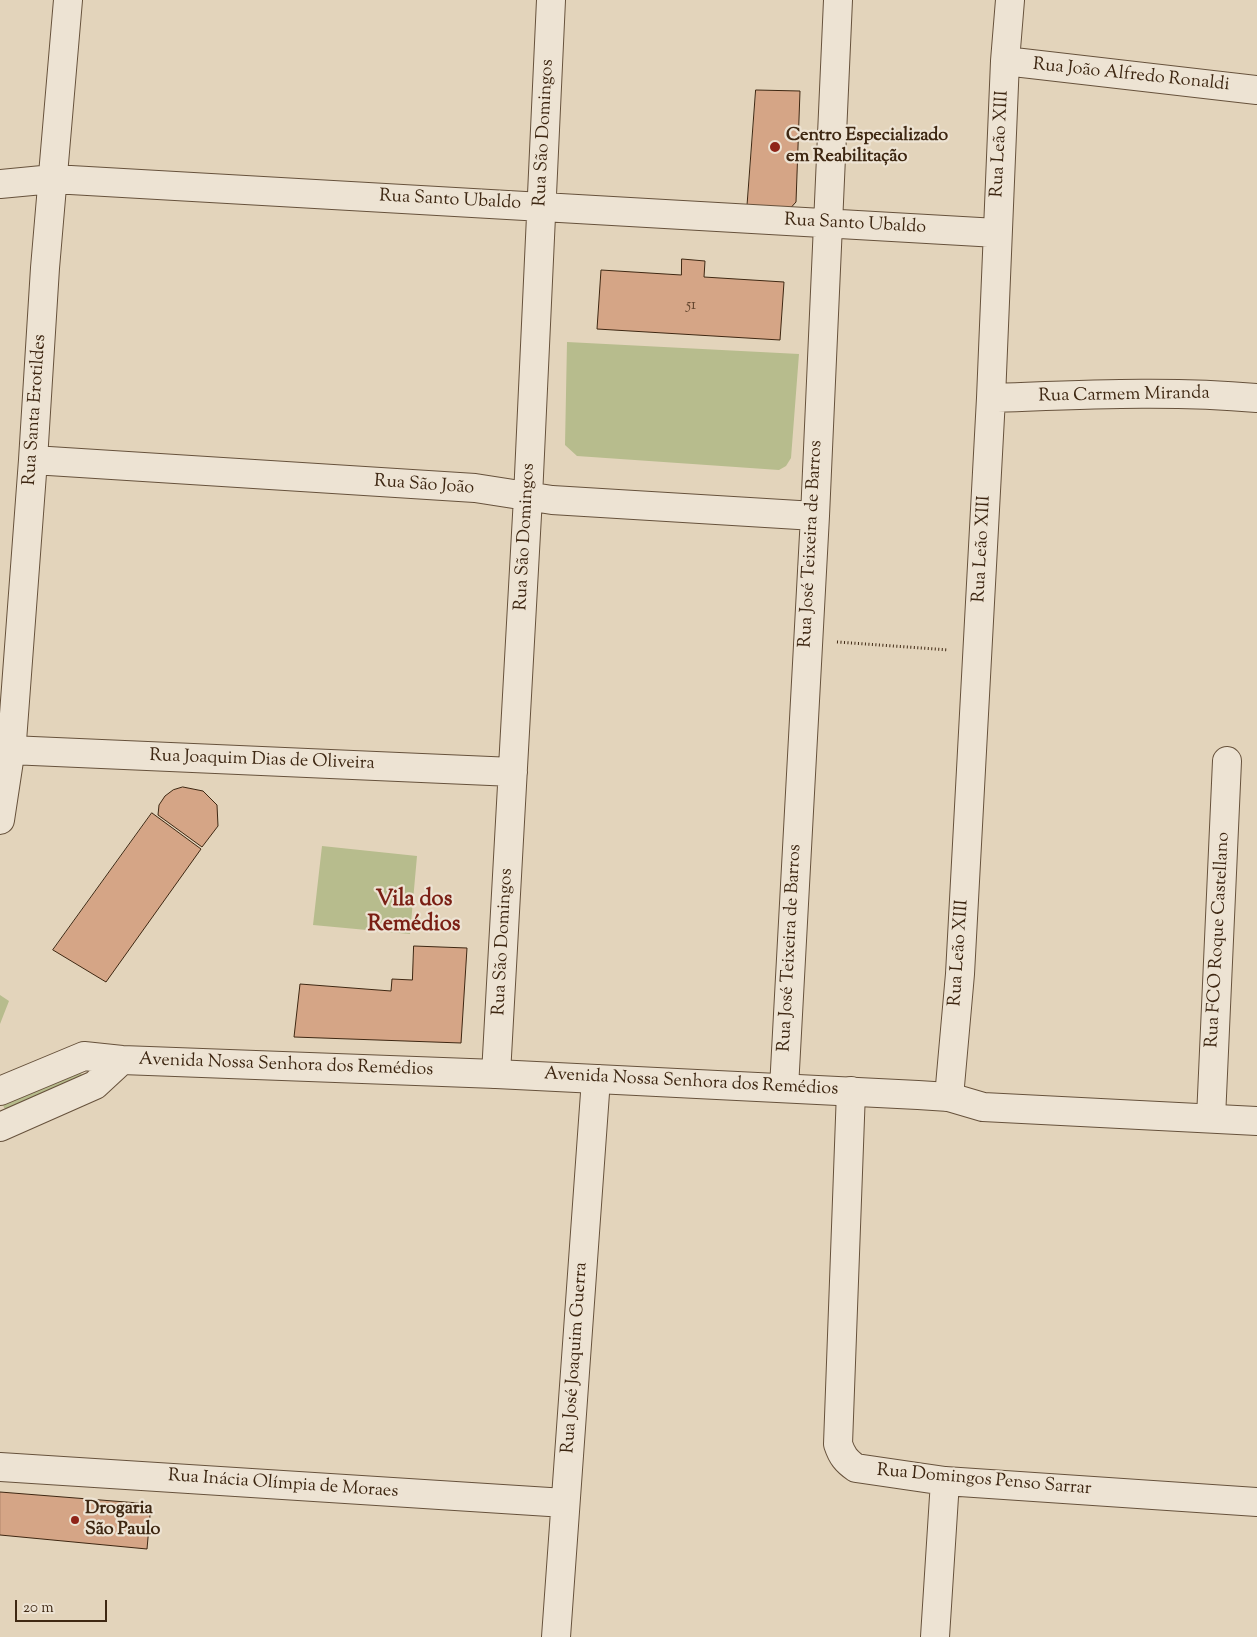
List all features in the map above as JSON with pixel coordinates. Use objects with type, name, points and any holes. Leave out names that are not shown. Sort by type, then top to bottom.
[{"type":"street","name":"Rua Santa Erotildes","points":[[0,820],[10,750],[34,460],[53,179],[68,0]]},
{"type":"street","name":"Rua São Domingos","points":[[496,1074],[528,497],[551,0]]},
{"type":"street","name":"Rua José Teixeira de Barros","points":[[784,1088],[815,516],[838,0]]},
{"type":"street","name":"Rua Leão XIII","points":[[950,1097],[960,974],[991,398],[1004,61],[1010,0]]},
{"type":"street","name":"Rua João Alfredo Ronaldi","points":[[1004,61],[1257,90]]},
{"type":"street","name":"Rua Santo Ubaldo","points":[[0,184],[53,179],[997,233]]},
{"type":"street","name":"Rua Carmem Miranda","points":[[991,398],[1140,393],[1212,394],[1257,398]]},
{"type":"street","name":"Rua São João","points":[[34,460],[475,488],[528,497],[815,516]]},
{"type":"street","name":"Rua Joaquim Dias de Oliveira","points":[[10,750],[513,772]]},
{"type":"street","name":"Rua FCO Roque Castellano","points":[[1211,1118],[1227,761]]},
{"type":"street","name":"Avenida Nossa Senhora dos Remédios","points":[[0,1091],[84,1056],[122,1060],[496,1074],[850,1091],[950,1097],[983,1107],[1257,1120]]},
{"type":"street","name":"Avenida Nossa Senhora dos Remédios","points":[[0,1128],[96,1085],[122,1060]]},
{"type":"street","name":"Rua José Joaquim Guerra","points":[[556,1637],[596,1079]]},
{"type":"street","name":"Rua Domingos Penso Sarrar","points":[[850,1091],[838,1444],[842,1456],[856,1468],[945,1481],[1257,1502]]},
{"type":"street","name":"Rua Inácia Olímpia de Moraes","points":[[0,1467],[565,1503]]},
{"type":"street","points":[[935,1637],[945,1481]]},
{"type":"path","points":[[807,640],[977,653]]},
{"type":"green space","points":[[567,342],[799,354],[791,458],[786,466],[779,470],[577,456],[565,445]]},
{"type":"green space","points":[[322,846],[417,856],[410,934],[313,925]]},
{"type":"green space","points":[[0,995],[9,1001],[0,1024]]},
{"type":"green space","points":[[78,1072],[82,1074],[81,1078],[8,1110],[4,1108],[3,1104]]},
{"type":"building","name":"Centro Especializado em Reabilitação","points":[[756,90],[800,91],[796,202],[786,213],[747,211]]},
{"type":"building","points":[[682,259],[705,261],[704,277],[784,282],[780,340],[597,329],[601,270],[681,275]]},
{"type":"building","points":[[183,787],[203,791],[217,805],[218,826],[202,847],[158,815],[159,805],[165,796],[173,790]]},
{"type":"building","points":[[152,813],[201,849],[106,982],[53,950]]},
{"type":"building","points":[[414,946],[467,948],[461,1043],[294,1037],[300,984],[391,991],[392,979],[412,980]]},
{"type":"building","name":"Drogaria São Paulo","points":[[0,1492],[151,1504],[147,1549],[0,1535]]},
{"type":"place","name":"Centro Especializado em Reabilitação","points":[[775,147]]},
{"type":"place","name":"Drogaria São Paulo","points":[[75,1520]]},
{"type":"district","name":"Vila dos Remédios","points":[[414,914]]}]
